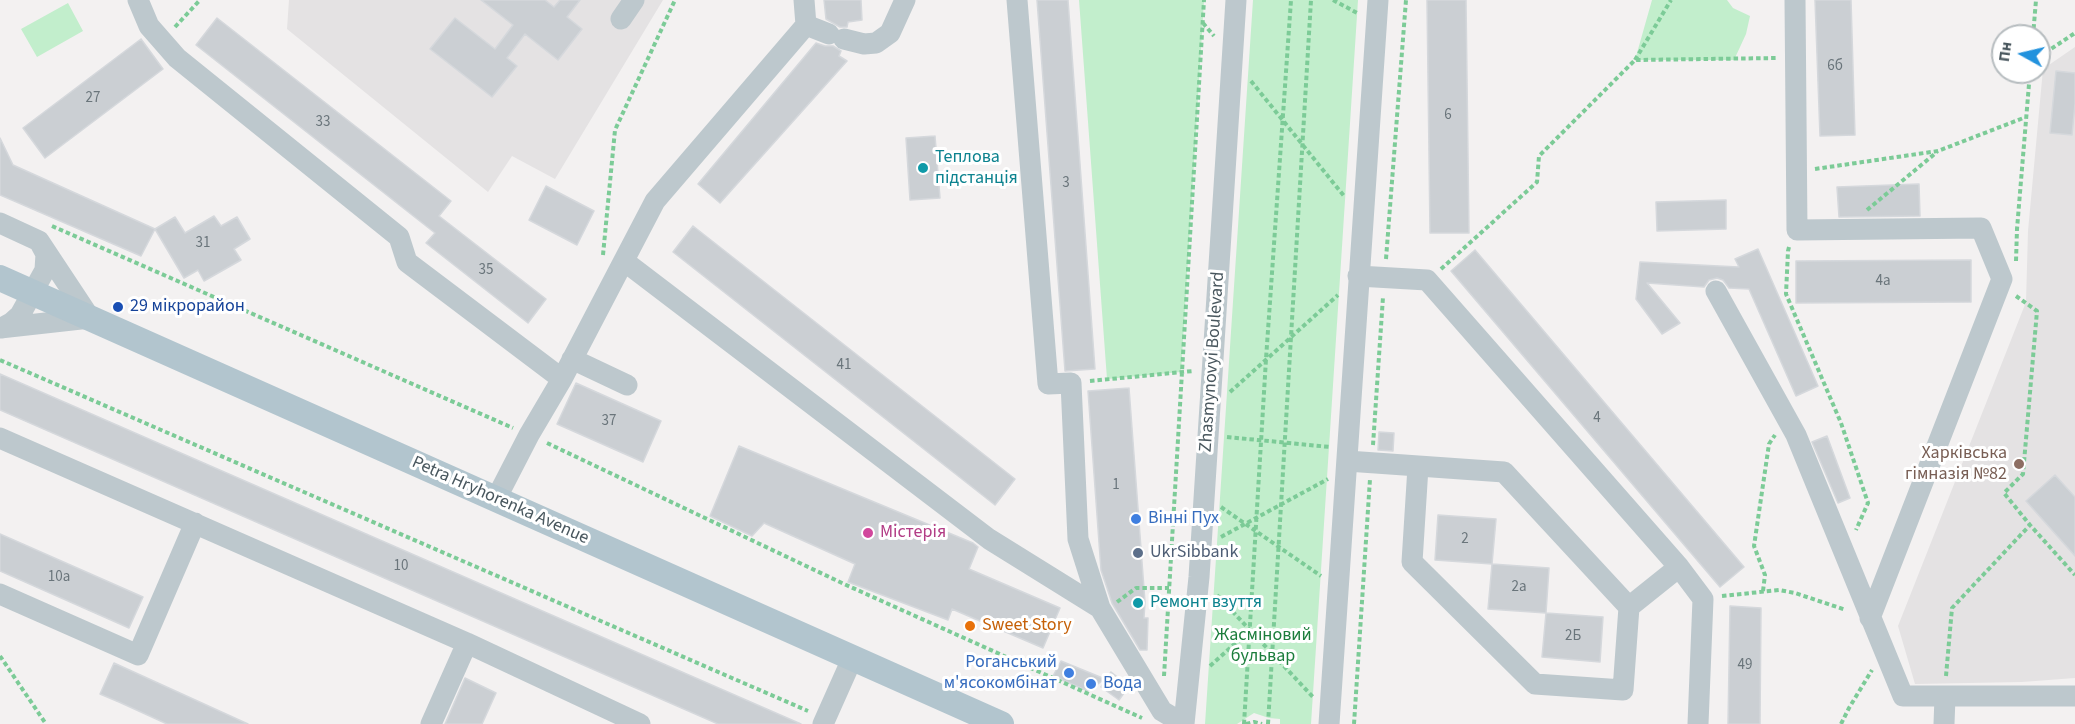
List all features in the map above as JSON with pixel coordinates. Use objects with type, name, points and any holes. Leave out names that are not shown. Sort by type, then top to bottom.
[{"type":"main road","name":"Petra Hryhorenka Аvenue","points":[[0,278],[852,659],[925,681],[1001,724]]},
{"type":"street","points":[[138,0],[149,26],[177,58],[399,237],[407,262],[562,378]]},
{"type":"street","points":[[621,19],[634,0]]},
{"type":"street","points":[[495,499],[655,201],[806,24],[804,0]]},
{"type":"street","points":[[806,24],[864,44],[876,43],[890,33],[905,0]]},
{"type":"street","points":[[1017,0],[1048,384],[1071,383],[1078,539],[1101,611],[1162,711],[1184,722]]},
{"type":"street","name":"Zhasmynovyi Boulevard","points":[[1184,722],[1205,496],[1236,0]]},
{"type":"street","points":[[1329,719],[1378,0]]},
{"type":"street","points":[[1795,0],[1797,230],[1981,228],[2002,279],[1870,618]]},
{"type":"street","points":[[0,223],[41,231],[90,318],[1,328]]},
{"type":"street","points":[[1,328],[20,315],[45,270],[46,254],[41,231]]},
{"type":"street","points":[[624,261],[989,539],[1101,611]]},
{"type":"street","points":[[1358,276],[1427,280],[1679,567],[1703,599],[1698,724]]},
{"type":"street","points":[[1716,291],[1796,435],[1903,696],[2075,696]]},
{"type":"street","points":[[572,359],[627,385]]},
{"type":"street","points":[[0,438],[467,643],[640,724]]},
{"type":"street","points":[[1347,460],[1372,464],[1504,472],[1629,607],[1623,690],[1535,684],[1412,562],[1418,467]]},
{"type":"street","points":[[0,594],[138,655],[195,523]]},
{"type":"street","points":[[1629,607],[1679,567]]},
{"type":"street","points":[[431,724],[467,643]]},
{"type":"street","points":[[824,721],[852,659]]},
{"type":"street","points":[[1944,724],[1945,697]]},
{"type":"path","points":[[162,40],[200,0]]},
{"type":"path","points":[[603,261],[615,130],[675,0]]},
{"type":"path","points":[[1164,678],[1204,0]]},
{"type":"path","points":[[1262,724],[1254,722],[1245,724],[1266,359],[1291,0]]},
{"type":"path","points":[[1268,724],[1311,0]]},
{"type":"path","points":[[1354,724],[1406,0]]},
{"type":"path","points":[[1434,274],[1537,182],[1539,156],[1635,60],[1671,0]]},
{"type":"path","points":[[2034,24],[2036,0]]},
{"type":"path","points":[[1203,22],[1387,247]]},
{"type":"path","points":[[2051,49],[2075,33]]},
{"type":"path","points":[[1635,60],[1795,58]]},
{"type":"path","points":[[2016,262],[2029,84]]},
{"type":"path","points":[[1796,172],[1938,151],[2026,117]]},
{"type":"path","points":[[1843,229],[1938,151]]},
{"type":"path","points":[[1797,230],[1788,251],[1786,294],[1841,423],[1868,503],[1845,555]]},
{"type":"path","points":[[41,231],[529,435],[844,584],[1146,719]]},
{"type":"path","points":[[1210,411],[1358,276]]},
{"type":"path","points":[[2016,295],[2037,311],[2023,474],[2004,493],[2075,575]]},
{"type":"path","points":[[0,360],[824,721]]},
{"type":"path","points":[[1071,383],[1212,369]]},
{"type":"path","points":[[1763,591],[1765,575],[1754,546],[1769,444],[1786,417]]},
{"type":"path","points":[[1178,433],[1284,442],[1347,460]]},
{"type":"path","points":[[1201,547],[1280,506],[1347,460]]},
{"type":"path","points":[[1205,496],[1362,603]]},
{"type":"path","points":[[1945,697],[1952,608],[2030,525]]},
{"type":"path","points":[[2069,569],[2075,567]]},
{"type":"path","points":[[1199,577],[1271,652],[1329,719]]},
{"type":"path","points":[[1101,611],[1136,588],[1169,588]]},
{"type":"path","points":[[1703,599],[1763,591],[1795,593],[1870,618]]},
{"type":"path","points":[[1841,724],[1885,650]]},
{"type":"path","points":[[0,656],[46,724]]},
{"type":"shaded area","points":[[289,0],[663,0],[555,179],[512,156],[488,192],[287,29]]},
{"type":"shaded area","name":"Харківська гімназія №82","points":[[2075,47],[2075,678],[2022,682],[1915,684],[1898,626],[2026,302],[2028,231],[2042,84],[2051,84],[2051,64]]},
{"type":"green space","points":[[1079,0],[1204,0],[1181,372],[1107,379]]},
{"type":"green space","name":"Жасміновий бульвар","points":[[1253,0],[1358,0],[1311,724],[1280,724],[1280,719],[1254,713],[1237,724],[1205,724]]},
{"type":"green space","points":[[1652,0],[1727,0],[1733,8],[1750,16],[1746,34],[1734,60],[1635,60]]},
{"type":"green space","points":[[68,3],[83,31],[37,57],[21,29]]},
{"type":"building","points":[[481,0],[545,0],[554,7],[560,0],[580,0],[567,17],[582,29],[558,60],[525,34],[507,58],[517,66],[492,97],[430,49],[455,18],[495,49],[513,25]]},
{"type":"building","points":[[824,0],[861,0],[862,20],[848,22],[847,27],[840,27],[826,19]]},
{"type":"building","points":[[1037,0],[1068,0],[1095,369],[1065,371]]},
{"type":"building","points":[[1427,0],[1466,0],[1469,233],[1430,233]]},
{"type":"building","points":[[1815,0],[1851,0],[1855,135],[1820,136]]},
{"type":"building","points":[[217,18],[451,201],[439,216],[546,299],[528,323],[426,243],[435,233],[196,45]]},
{"type":"building","points":[[141,39],[163,69],[45,158],[23,128]]},
{"type":"building","points":[[816,43],[833,46],[841,51],[839,56],[847,61],[720,203],[698,184]]},
{"type":"building","points":[[2056,71],[2075,73],[2072,135],[2050,133]]},
{"type":"building","name":"Теплова підстанція","points":[[935,136],[940,198],[910,200],[906,138]]},
{"type":"building","points":[[0,138],[13,165],[155,229],[141,256],[0,195]]},
{"type":"building","points":[[1919,184],[1920,216],[1839,217],[1837,187]]},
{"type":"building","points":[[546,186],[594,211],[577,245],[529,220]]},
{"type":"building","points":[[1726,200],[1726,229],[1657,231],[1656,202]]},
{"type":"building","points":[[214,216],[221,226],[237,217],[250,239],[234,249],[241,260],[204,281],[198,270],[184,278],[155,229],[175,217],[185,233]]},
{"type":"building","points":[[693,226],[1015,479],[995,505],[673,252]]},
{"type":"building","points":[[1758,249],[1818,386],[1796,396],[1749,289],[1729,288],[1723,280],[1717,278],[1709,280],[1704,287],[1647,283],[1680,323],[1662,334],[1636,299],[1640,262],[1739,267],[1735,259]]},
{"type":"building","points":[[1475,250],[1744,567],[1720,587],[1451,271]]},
{"type":"building","points":[[1971,260],[1971,302],[1796,303],[1796,261]]},
{"type":"building","points":[[0,374],[801,724],[718,724],[0,410]]},
{"type":"building","points":[[576,383],[661,421],[643,462],[557,424]]},
{"type":"building","points":[[1129,388],[1145,602],[1144,618],[1148,618],[1147,650],[1140,650],[1112,603],[1101,570],[1088,391]]},
{"type":"building","points":[[1379,432],[1394,433],[1393,451],[1378,450]]},
{"type":"building","points":[[1827,436],[1850,498],[1838,503],[1812,442]]},
{"type":"building","name":"Містерія","points":[[739,446],[973,543],[978,547],[969,569],[1060,608],[1043,648],[952,609],[948,620],[848,582],[855,564],[764,523],[752,536],[710,516]]},
{"type":"building","points":[[2055,475],[2075,497],[2075,556],[2026,501]]},
{"type":"building","points":[[1438,515],[1496,519],[1492,564],[1435,560]]},
{"type":"building","points":[[0,534],[143,597],[129,628],[0,571]]},
{"type":"building","points":[[1492,564],[1549,568],[1546,613],[1488,609]]},
{"type":"building","points":[[1730,606],[1761,608],[1760,724],[1728,724]]},
{"type":"building","points":[[1546,613],[1603,617],[1600,662],[1542,657]]},
{"type":"building","points":[[1061,661],[1105,679],[1088,691],[1053,676]]},
{"type":"building","points":[[114,663],[248,724],[167,724],[100,694]]},
{"type":"building","points":[[1111,672],[1129,686],[1119,700],[1101,687]]},
{"type":"building","points":[[465,678],[496,693],[482,724],[445,724]]},
{"type":"place","name":"Теплова підстанція","points":[[923,168]]},
{"type":"place","name":"29 мікрорайон","points":[[118,307]]},
{"type":"place","name":"Харківська гімназія №82","points":[[2019,464]]},
{"type":"place","name":"Вінні Пух","points":[[1136,519]]},
{"type":"place","name":"Містерія","points":[[868,533]]},
{"type":"place","name":"UkrSibbank","points":[[1138,553]]},
{"type":"place","name":"Ремонт взуття","points":[[1138,603]]},
{"type":"place","name":"Sweet Story","points":[[970,626]]},
{"type":"place","name":"Роганський м'ясокомбінат","points":[[1069,673]]},
{"type":"place","name":"Вода","points":[[1091,684]]}]
